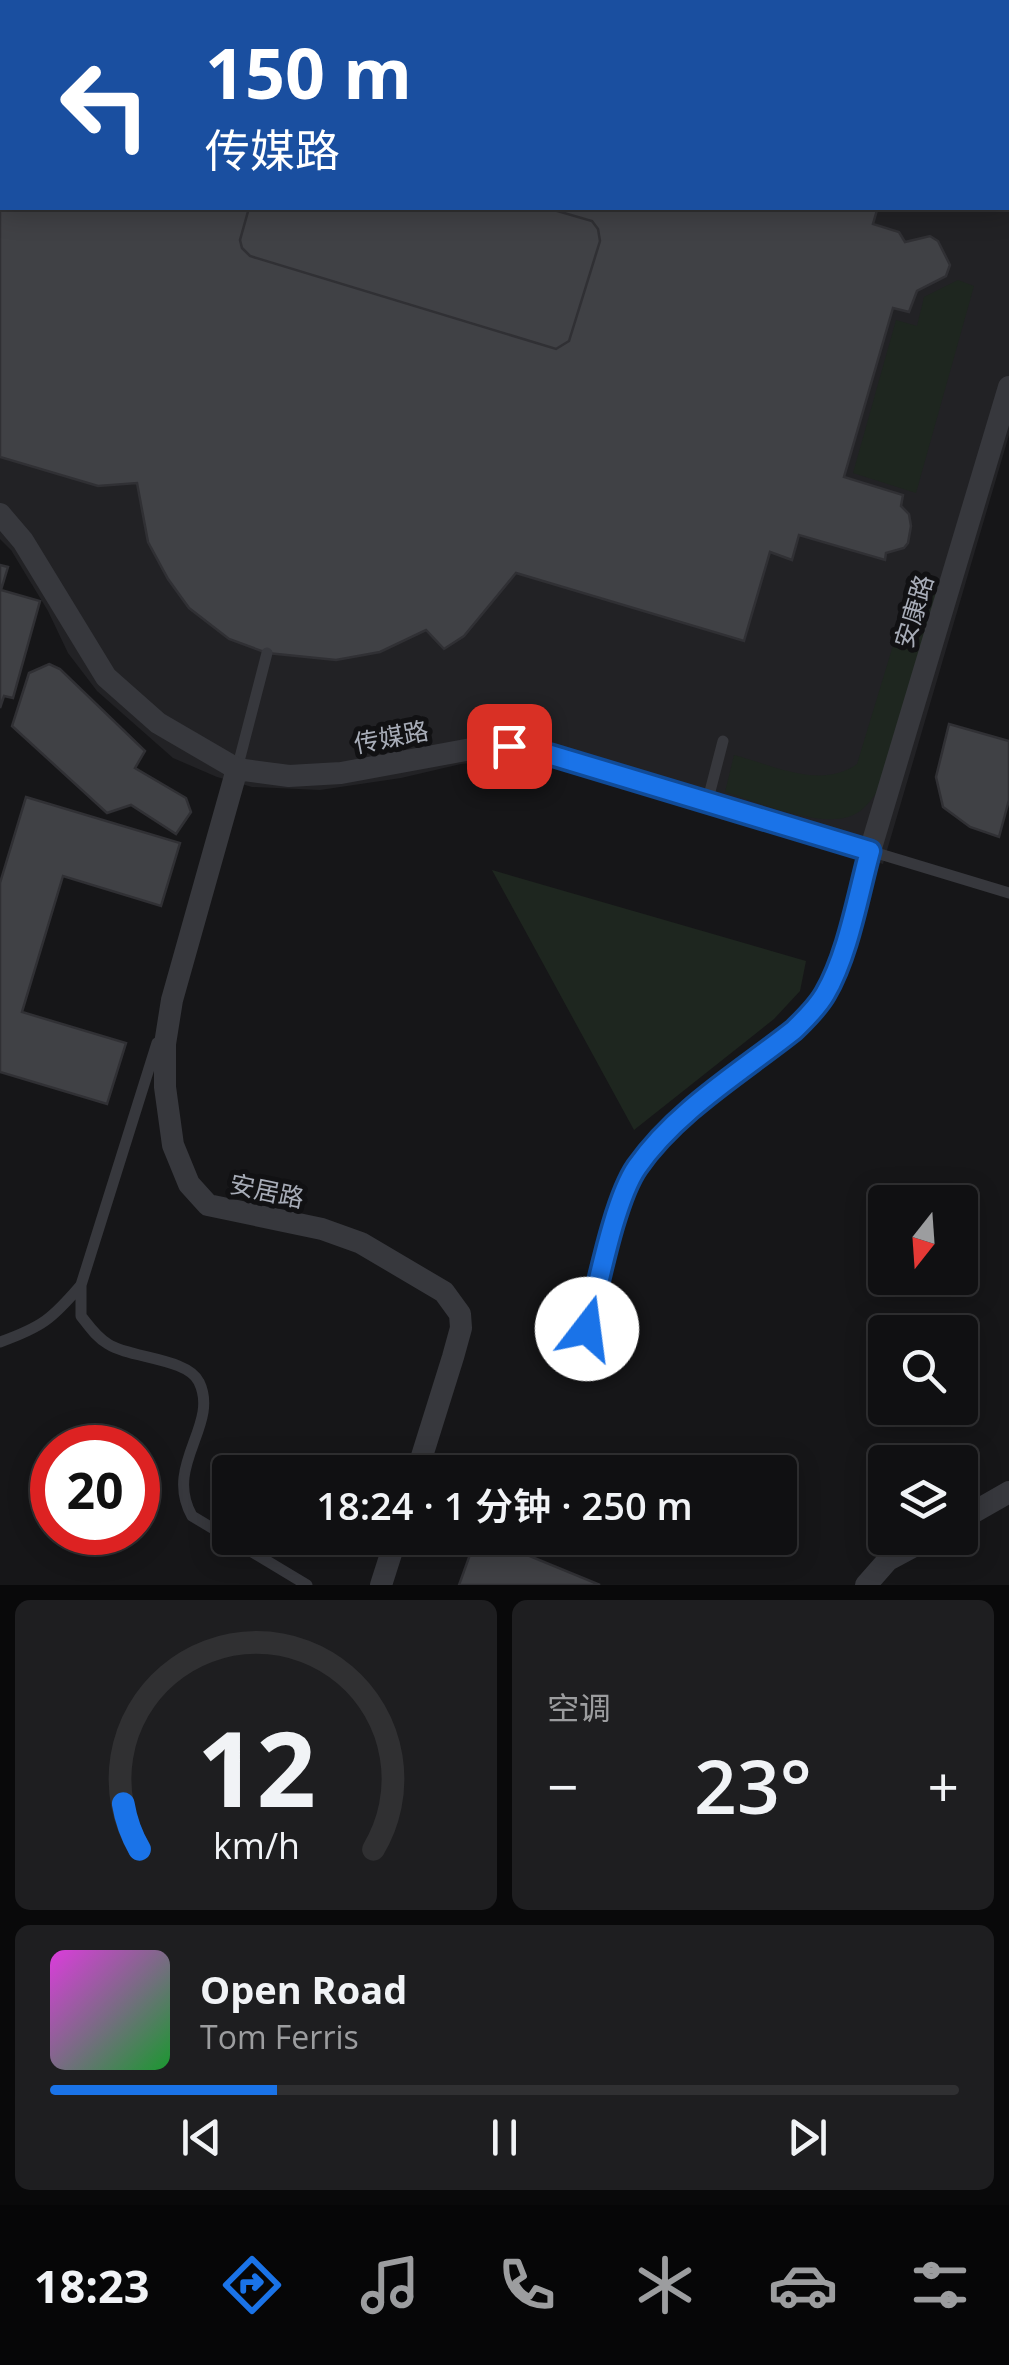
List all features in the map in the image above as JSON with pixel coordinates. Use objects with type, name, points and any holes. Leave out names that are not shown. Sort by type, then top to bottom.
[{"type":"street","name":"安康路","points":[[870,851],[1009,387]]},
{"type":"street","name":"传媒路","points":[[0,514],[30,552],[106,676],[158,723],[237,768],[288,776],[341,773],[482,747],[509,746],[551,755],[870,851]]},
{"type":"street","name":"安居路","points":[[237,768],[172,1000],[165,1044],[165,1088],[173,1146],[189,1184],[208,1204],[322,1229],[361,1243],[444,1292],[460,1314],[460,1328],[422,1455]]},
{"type":"street","points":[[978,1510],[1009,1492]]},
{"type":"street","points":[[381,1585],[391,1555]]},
{"type":"street","points":[[866,1585],[897,1555]]},
{"type":"lane","points":[[237,768],[267,654]]},
{"type":"lane","points":[[707,802],[724,740]]},
{"type":"lane","name":"传媒路","points":[[870,851],[1009,894]]},
{"type":"lane","points":[[587,1329],[624,1193],[636,1169],[669,1129],[794,1030],[826,994],[870,851]]},
{"type":"lane","points":[[172,1000],[80,1285],[81,1316],[110,1346],[184,1368],[198,1377],[204,1397],[181,1482],[182,1499],[192,1516],[307,1585]]},
{"type":"lane","points":[[0,1342],[54,1317],[80,1285]]},
{"type":"shaded area","points":[[0,210],[1009,210],[1009,435],[883,864],[560,767],[512,759],[461,764],[320,790],[252,787],[217,777],[173,758],[97,691],[68,653],[11,550],[0,539]]},
{"type":"shaded area","points":[[958,280],[974,286],[916,493],[853,473],[896,320],[917,326],[924,297]]},
{"type":"shaded area","points":[[915,573],[940,584],[879,790],[869,803],[857,813],[828,819],[792,813],[725,792],[734,755],[813,775],[828,775],[857,764]]},
{"type":"shaded area","points":[[492,870],[806,961],[800,991],[774,1019],[634,1130]]},
{"type":"building","points":[[0,210],[877,210],[873,224],[899,232],[905,242],[930,236],[938,241],[950,265],[946,276],[917,291],[909,312],[893,308],[844,477],[903,495],[901,506],[909,514],[911,526],[908,543],[886,553],[885,560],[799,535],[792,560],[770,552],[744,641],[516,573],[464,636],[444,649],[426,630],[380,652],[336,660],[267,653],[229,639],[189,608],[148,542],[137,483],[98,486],[0,457]]},
{"type":"building","points":[[248,210],[554,210],[592,221],[600,241],[569,341],[556,349],[250,256],[240,240]]},
{"type":"building","points":[[0,565],[8,567],[1,590],[40,601],[13,698],[4,696],[0,708]]},
{"type":"building","points":[[49,664],[60,669],[145,751],[135,768],[186,798],[191,812],[176,834],[131,805],[107,813],[12,726],[29,673]]},
{"type":"building","points":[[949,724],[1009,741],[1009,800],[999,837],[970,827],[943,807],[936,777]]},
{"type":"building","points":[[26,797],[180,843],[161,906],[63,876],[22,1012],[126,1043],[107,1104],[0,1072],[0,883]]},
{"type":"building","points":[[470,1555],[527,1555],[600,1585],[459,1585]]},
{"type":"route","points":[[509,746],[551,755],[870,851],[826,994],[794,1030],[669,1129],[636,1169],[624,1193],[587,1329]]}]
